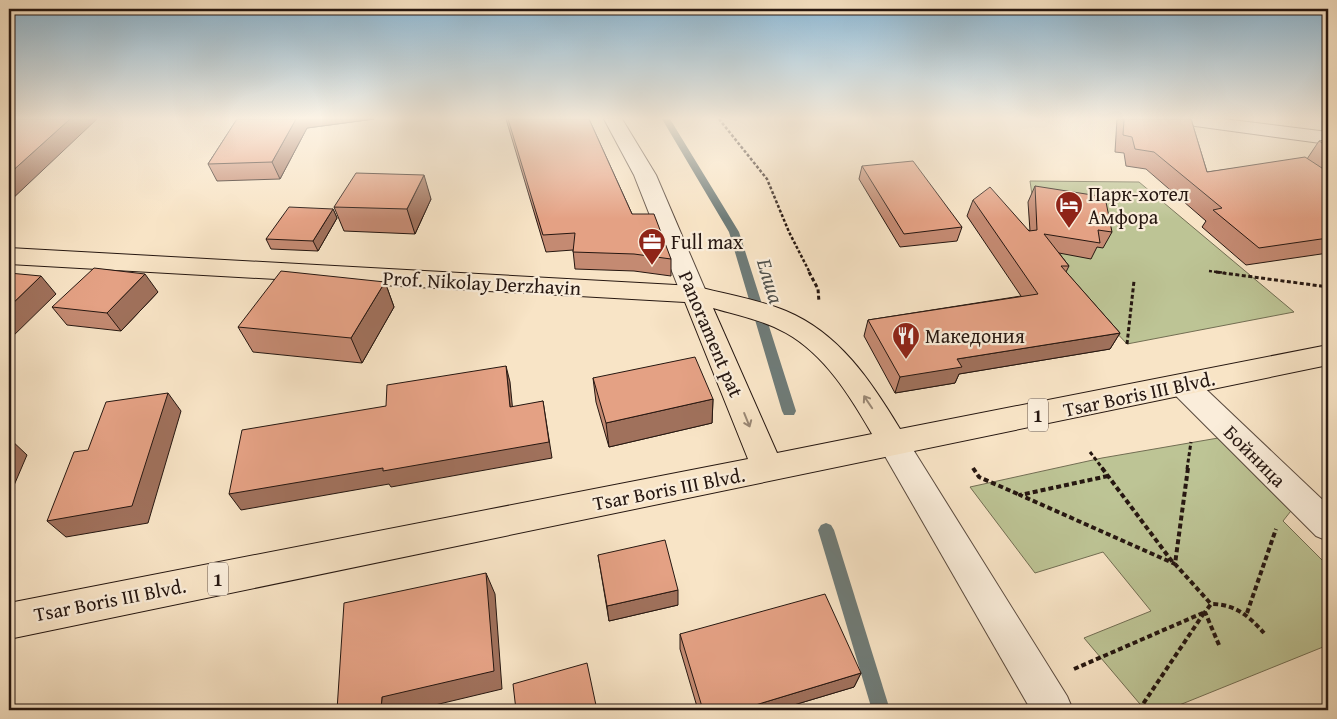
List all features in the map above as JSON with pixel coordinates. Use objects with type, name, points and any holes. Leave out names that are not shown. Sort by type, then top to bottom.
[{"type":"main road","name":"Prof. Nikolay Derzhavin","points":[[9,256],[694,294],[776,318],[800,330],[844,366],[893,444]]},
{"type":"main road","name":"Panorament pat","points":[[694,294],[768,469]]},
{"type":"main road","name":"Tsar Boris III Blvd.","points":[[9,621],[893,444],[1328,354]]},
{"type":"street","name":"Panorament pat","points":[[632,153],[644,175],[694,294]]},
{"type":"street","name":"Бойница","points":[[1183,385],[1328,526]]},
{"type":"street","points":[[893,444],[1046,697]]},
{"type":"path","points":[[745,153],[766,179],[789,232],[818,289],[820,346]]},
{"type":"path","points":[[1209,271],[1328,287]]},
{"type":"path","points":[[1127,344],[1134,281]]},
{"type":"path","points":[[1090,452],[1175,564],[1211,604],[1226,604],[1246,613],[1264,633]]},
{"type":"path","points":[[1175,564],[1189,458]]},
{"type":"path","points":[[973,468],[979,477],[1175,564]]},
{"type":"path","points":[[1020,495],[1108,476]]},
{"type":"path","points":[[1246,613],[1290,490]]},
{"type":"path","points":[[1139,710],[1211,604]]},
{"type":"path","points":[[1046,697],[1205,612]]},
{"type":"path","points":[[1205,612],[1220,645]]},
{"type":"green space","points":[[1030,181],[1139,182],[1294,312],[1127,344],[1040,250]]},
{"type":"green space","points":[[1224,437],[1294,507],[1283,521],[1328,566],[1328,645],[1167,710],[1145,710],[1084,638],[1151,611],[1103,552],[1035,573],[970,487],[1102,458]]},
{"type":"building","points":[[9,153],[33,153],[9,174]]},
{"type":"building","points":[[215,153],[277,153],[272,162],[208,164]]},
{"type":"building","points":[[518,153],[604,153],[632,214],[654,214],[671,259],[634,254],[573,252],[575,233],[543,235]]},
{"type":"building","points":[[1155,153],[1201,153],[1207,172],[1305,157],[1328,172],[1328,238],[1259,248],[1213,210],[1222,208]]},
{"type":"building","points":[[913,161],[962,227],[904,234],[862,166]]},
{"type":"building","points":[[356,173],[424,175],[407,209],[334,207]]},
{"type":"building","points":[[1035,186],[1105,197],[1112,232],[1098,230],[1100,243],[1044,234],[1069,266],[1061,266],[1120,333],[957,359],[962,367],[900,377],[868,320],[1038,294],[973,200],[990,187],[1029,231],[1037,230]]},
{"type":"building","points":[[289,207],[333,209],[313,241],[266,239]]},
{"type":"building","points":[[94,268],[145,274],[107,313],[52,307]]},
{"type":"building","points":[[281,271],[385,282],[351,338],[238,327]]},
{"type":"building","points":[[9,273],[41,276],[9,307]]},
{"type":"building","points":[[695,357],[713,399],[606,423],[593,378]]},
{"type":"building","points":[[506,366],[510,407],[543,401],[549,442],[383,471],[383,468],[229,494],[242,430],[386,406],[387,385]]},
{"type":"building","points":[[168,393],[132,506],[47,521],[74,452],[88,450],[106,402]]},
{"type":"building","points":[[665,540],[678,590],[607,606],[598,555]]},
{"type":"building","points":[[486,573],[494,671],[382,697],[381,710],[337,710],[344,603]]},
{"type":"building","points":[[825,594],[861,673],[739,710],[703,710],[680,634]]},
{"type":"building","points":[[587,663],[597,710],[516,710],[513,684]]},
{"type":"waterway","name":"Елша","points":[[686,153],[734,232],[789,411]]},
{"type":"waterway","name":"Елша","points":[[826,530],[881,710]]},
{"type":"place","name":"Парк-хотел Амфора","points":[[1069,229]]},
{"type":"place","name":"Full max","points":[[652,266]]},
{"type":"place","name":"Македония","points":[[906,360]]}]
